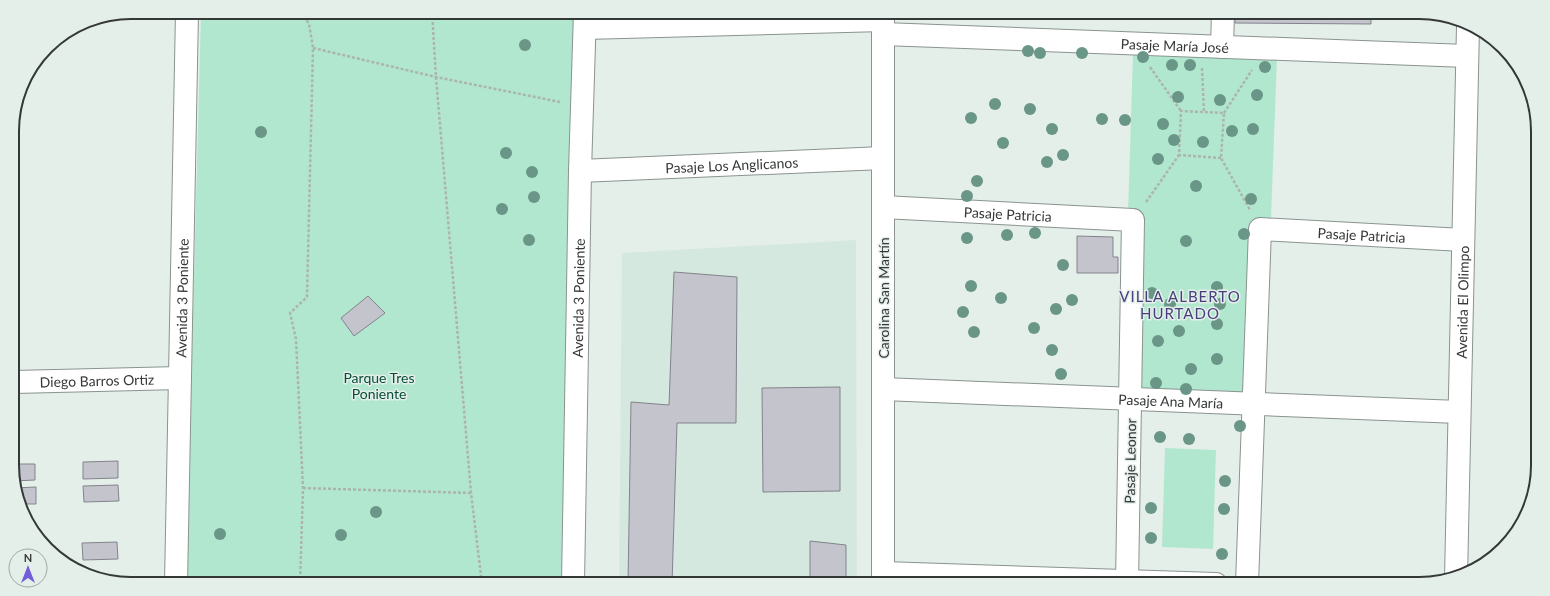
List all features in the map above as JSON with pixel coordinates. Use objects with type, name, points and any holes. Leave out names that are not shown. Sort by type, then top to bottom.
[{"type":"street","name":"Avenida 3 Poniente","points":[[176,577],[187,19]]},
{"type":"street","points":[[1222,47],[1223,19]]},
{"type":"street","name":"Avenida 3 Poniente","points":[[573,577],[580,171],[585,20]]},
{"type":"street","name":"Pasaje María José","points":[[585,20],[883,22],[1134,43],[1467,56]]},
{"type":"street","name":"Carolina San Martín","points":[[883,22],[883,577]]},
{"type":"street","name":"Avenida El Olimpo","points":[[1456,571],[1468,31]]},
{"type":"street","name":"Pasaje Los Anglicanos","points":[[580,171],[883,158]]},
{"type":"street","name":"Pasaje Patricia","points":[[883,207],[1132,220]]},
{"type":"street","name":"Pasaje Leonor","points":[[1127,577],[1131,399],[1132,220]]},
{"type":"street","points":[[1247,577],[1260,229]]},
{"type":"street","name":"Pasaje Patricia","points":[[1260,229],[1463,240]]},
{"type":"street","name":"Diego Barros Ortiz","points":[[19,382],[180,378]]},
{"type":"street","name":"Pasaje Ana María","points":[[883,389],[1459,412]]},
{"type":"path","points":[[300,577],[303,488],[296,339],[290,313],[307,297],[312,48],[309,24],[306,19]]},
{"type":"path","points":[[432,19],[471,494],[481,577]]},
{"type":"path","points":[[1132,220],[1179,155],[1181,111],[1134,43]]},
{"type":"path","points":[[1201,46],[1204,112]]},
{"type":"path","points":[[312,48],[436,77],[582,106]]},
{"type":"path","points":[[1260,229],[1221,158],[1224,113],[1266,48]]},
{"type":"path","points":[[1181,111],[1224,113]]},
{"type":"path","points":[[1179,155],[1221,158]]},
{"type":"path","points":[[303,488],[471,494]]},
{"type":"shaded area","points":[[856,240],[857,577],[619,577],[622,253]]},
{"type":"green space","name":"Parque Tres Poniente","points":[[201,19],[575,19],[563,577],[186,577]]},
{"type":"green space","points":[[1133,53],[1277,58],[1271,218],[1253,218],[1246,404],[1136,399],[1143,213],[1128,212]]},
{"type":"green space","points":[[1165,448],[1216,450],[1213,549],[1162,547]]},
{"type":"building","points":[[1235,19],[1371,19],[1371,24],[1235,23]]},
{"type":"building","points":[[1077,236],[1113,237],[1113,257],[1118,257],[1118,273],[1077,273]]},
{"type":"building","points":[[674,272],[737,277],[736,423],[677,423],[672,577],[628,577],[631,402],[669,405]]},
{"type":"building","points":[[368,296],[385,313],[354,336],[341,318]]},
{"type":"building","points":[[840,387],[840,491],[763,492],[762,388]]},
{"type":"building","points":[[118,461],[118,478],[83,479],[83,462]]},
{"type":"building","points":[[19,464],[35,464],[35,480],[20,481]]},
{"type":"building","points":[[118,485],[119,501],[84,502],[83,486]]},
{"type":"building","points":[[36,487],[36,504],[26,504],[21,488]]},
{"type":"building","points":[[810,541],[846,545],[846,577],[810,577]]},
{"type":"building","points":[[117,542],[118,559],[83,560],[82,543]]},
{"type":"district","name":"VILLA ALBERTO HURTADO","points":[[1180,304]]}]
